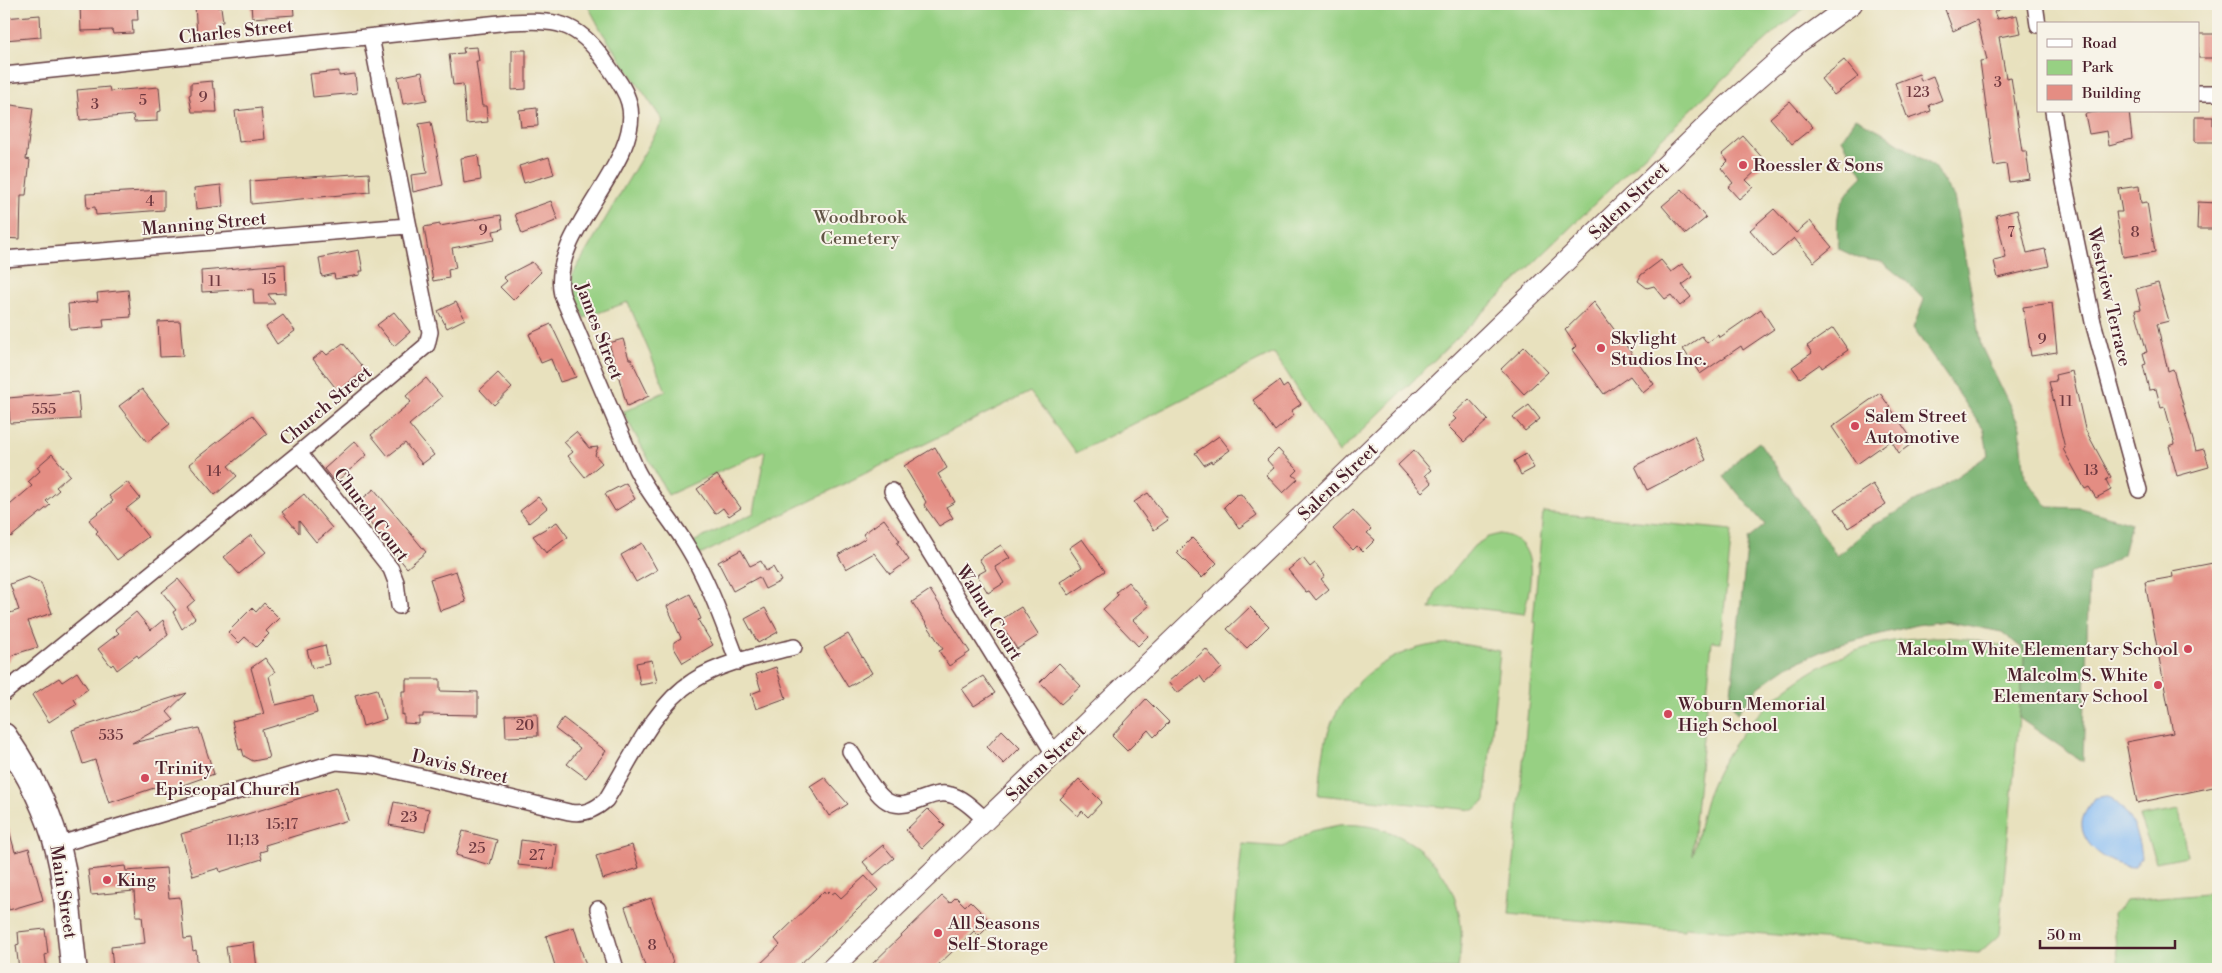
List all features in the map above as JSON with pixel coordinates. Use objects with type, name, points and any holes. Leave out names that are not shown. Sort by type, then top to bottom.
[{"type":"main road","name":"Main Street","points":[[4,736],[37,792],[57,845],[65,889],[74,969]]},
{"type":"street","name":"Salem Street","points":[[831,969],[1728,104],[1798,43],[1852,4]]},
{"type":"street","points":[[2035,4],[2038,22]]},
{"type":"street","name":"Charles Street","points":[[4,75],[509,22],[546,21],[562,24]]},
{"type":"street","name":"James Street","points":[[562,24],[575,29],[597,51],[626,95],[630,119],[628,133],[620,153],[564,257],[560,276],[562,296],[636,469],[651,496],[681,536],[698,564],[738,662]]},
{"type":"street","name":"Church Street","points":[[4,694],[299,453],[423,350],[429,342],[430,332],[407,226],[371,37]]},
{"type":"street","points":[[2200,93],[2218,93]]},
{"type":"street","name":"Westview Terrace","points":[[2052,112],[2091,313],[2140,490]]},
{"type":"street","name":"Manning Street","points":[[4,260],[407,226]]},
{"type":"street","name":"Church Court","points":[[299,453],[391,569],[396,582],[399,606]]},
{"type":"street","name":"Walnut Court","points":[[892,491],[1054,754]]},
{"type":"street","name":"Davis Street","points":[[57,845],[336,762],[372,765],[569,812],[585,812],[599,806],[606,800],[656,718],[675,695],[694,680],[738,662],[794,647]]},
{"type":"street","points":[[850,751],[879,794],[889,802],[901,804],[948,794],[959,799],[986,820]]},
{"type":"street","points":[[598,909],[616,969]]},
{"type":"green space","name":"Woodbrook Cemetery","points":[[587,4],[1810,4],[1781,26],[1702,99],[1339,453],[1274,353],[1076,453],[1030,392],[700,555],[693,542],[754,513],[765,451],[668,495],[623,412],[666,391],[628,302],[584,318],[571,284],[573,274],[663,121],[602,32]]},
{"type":"green space","points":[[1856,118],[1882,132],[1934,167],[1954,197],[1981,346],[2020,427],[2025,477],[2048,507],[2080,508],[2131,523],[2123,554],[2089,575],[2083,762],[2019,718],[2025,651],[2002,632],[1945,621],[1916,625],[1834,646],[1788,666],[1759,687],[1737,713],[1730,701],[1748,539],[1765,525],[1724,477],[1740,457],[1759,442],[1837,556],[1873,525],[1940,488],[1988,455],[1984,430],[1913,328],[1924,300],[1907,282],[1882,262],[1858,258],[1839,249],[1837,226],[1840,209],[1848,193],[1863,176],[1842,139]]},
{"type":"green space","points":[[1543,512],[1732,530],[1721,642],[1712,641],[1692,855],[1710,788],[1732,748],[1754,719],[1779,695],[1807,674],[1839,658],[1872,646],[1907,639],[1943,637],[1964,639],[2025,651],[1999,935],[1979,953],[1686,927],[1685,930],[1509,914],[1536,622],[1533,622]]},
{"type":"green space","points":[[1500,534],[1513,538],[1522,545],[1527,554],[1530,565],[1530,577],[1524,614],[1466,607],[1430,609],[1436,591],[1474,546],[1488,537]]},
{"type":"green space","points":[[1456,643],[1500,651],[1485,801],[1474,810],[1319,795],[1322,761],[1327,735],[1339,708],[1350,692],[1364,677],[1380,665],[1397,656],[1436,644]]},
{"type":"green space","points":[[2179,810],[2187,856],[2156,862],[2139,817]]},
{"type":"green space","points":[[1339,825],[1361,825],[1382,829],[1401,837],[1419,848],[1434,862],[1446,879],[1455,898],[1460,919],[1461,938],[1458,969],[1230,969],[1242,844],[1283,847],[1311,831]]},
{"type":"green space","points":[[2218,893],[2218,969],[2118,969],[2113,914],[2125,901]]},
{"type":"water","points":[[2106,796],[2114,801],[2126,814],[2135,830],[2141,858],[2135,867],[2118,864],[2101,855],[2088,842],[2084,834],[2082,822],[2086,811],[2095,798]]},
{"type":"building","points":[[80,4],[137,5],[138,20],[132,20],[133,33],[113,34],[112,30],[81,31]]},
{"type":"building","points":[[217,4],[217,7],[221,7],[223,22],[219,22],[220,32],[197,34],[195,6]]},
{"type":"building","points":[[251,4],[293,4],[294,15],[252,18]]},
{"type":"building","points":[[1943,4],[2011,4],[1994,12],[1997,19],[2017,15],[2021,33],[1999,37],[2006,78],[2011,77],[2022,151],[2026,151],[2030,179],[2009,182],[2006,164],[1994,166],[1980,61],[1987,60],[1977,20],[1953,31]]},
{"type":"building","points":[[40,15],[41,37],[4,40],[4,18]]},
{"type":"building","points":[[2200,34],[2218,34],[2218,58],[2200,58]]},
{"type":"building","points":[[477,47],[479,61],[476,61],[482,106],[486,106],[488,122],[466,124],[463,84],[453,85],[449,54],[464,53],[463,48]]},
{"type":"building","points":[[512,50],[526,50],[526,89],[512,90]]},
{"type":"building","points":[[1844,60],[1858,77],[1834,95],[1821,79]]},
{"type":"building","points":[[339,71],[339,76],[355,74],[357,93],[313,97],[310,74]]},
{"type":"building","points":[[422,72],[427,100],[403,104],[398,77]]},
{"type":"building","points":[[1919,74],[1921,81],[1933,76],[1942,100],[1929,105],[1931,111],[1908,119],[1895,83]]},
{"type":"building","points":[[212,81],[213,89],[215,89],[217,112],[192,112],[189,95],[191,94],[191,83]]},
{"type":"building","points":[[109,87],[110,91],[159,87],[161,111],[157,112],[157,121],[134,122],[133,115],[80,120],[77,90]]},
{"type":"building","points":[[1790,101],[1813,127],[1792,144],[1770,118]]},
{"type":"building","points":[[4,104],[33,108],[26,159],[30,160],[26,195],[21,195],[20,239],[4,238]]},
{"type":"building","points":[[261,108],[264,139],[239,142],[235,111]]},
{"type":"building","points":[[537,108],[538,126],[521,127],[519,110]]},
{"type":"building","points":[[2095,112],[2129,112],[2132,139],[2109,145],[2107,131],[2089,134],[2085,114]]},
{"type":"building","points":[[2195,117],[2213,117],[2213,125],[2216,125],[2216,142],[2195,142]]},
{"type":"building","points":[[431,122],[443,185],[413,192],[411,175],[427,173],[419,124]]},
{"type":"building","name":"Roessler & Sons","points":[[1743,136],[1766,162],[1746,180],[1753,187],[1739,199],[1728,187],[1733,183],[1721,168],[1728,161],[1722,154]]},
{"type":"building","points":[[478,155],[481,180],[464,183],[461,158]]},
{"type":"building","points":[[549,157],[554,174],[524,183],[519,166]]},
{"type":"building","points":[[369,173],[370,192],[251,204],[250,181]]},
{"type":"building","points":[[221,185],[223,206],[196,209],[194,188]]},
{"type":"building","points":[[2139,186],[2141,203],[2147,202],[2155,252],[2123,257],[2116,212],[2122,212],[2118,189]]},
{"type":"building","points":[[1682,189],[1706,218],[1686,234],[1662,206]]},
{"type":"building","points":[[164,190],[164,210],[96,215],[95,207],[87,208],[86,194]]},
{"type":"building","points":[[551,201],[558,220],[522,234],[515,214]]},
{"type":"building","points":[[2198,202],[2218,203],[2218,229],[2197,229]]},
{"type":"building","points":[[1774,209],[1796,233],[1810,221],[1832,247],[1814,262],[1794,238],[1773,257],[1750,230]]},
{"type":"building","points":[[2017,210],[2027,253],[2045,249],[2049,266],[1998,278],[1994,261],[2006,258],[1996,215]]},
{"type":"building","points":[[501,215],[503,229],[493,231],[495,240],[452,248],[456,268],[448,270],[449,278],[433,281],[424,227]]},
{"type":"building","points":[[359,250],[363,271],[360,271],[360,275],[335,279],[334,274],[322,277],[319,258]]},
{"type":"building","points":[[1661,260],[1671,272],[1682,264],[1693,277],[1682,285],[1691,297],[1680,306],[1671,295],[1665,299],[1654,286],[1647,288],[1638,281],[1641,275]]},
{"type":"building","points":[[532,262],[541,272],[513,300],[500,287],[507,281],[503,277]]},
{"type":"building","points":[[285,264],[286,293],[268,294],[275,304],[254,304],[253,289],[202,292],[201,271]]},
{"type":"building","points":[[2158,283],[2169,321],[2157,324],[2168,371],[2173,369],[2196,451],[2204,449],[2209,467],[2177,476],[2169,446],[2175,444],[2165,407],[2161,408],[2156,389],[2149,390],[2143,365],[2146,364],[2143,353],[2147,352],[2135,310],[2141,309],[2136,289]]},
{"type":"building","points":[[128,290],[131,317],[103,319],[104,327],[70,330],[68,304],[98,301],[97,293]]},
{"type":"building","points":[[456,302],[465,319],[447,328],[438,311]]},
{"type":"building","name":"Skylight Studios Inc.","points":[[1594,302],[1654,384],[1643,393],[1630,376],[1604,394],[1572,350],[1576,346],[1565,330]]},
{"type":"building","points":[[2052,303],[2057,352],[2031,356],[2023,307]]},
{"type":"building","points":[[1761,309],[1774,329],[1743,350],[1741,346],[1700,374],[1683,349],[1702,336],[1707,343],[1718,335],[1719,338]]},
{"type":"building","points":[[394,312],[410,332],[394,346],[377,325]]},
{"type":"building","points":[[283,315],[295,331],[277,344],[266,327]]},
{"type":"building","points":[[180,321],[183,356],[160,357],[158,322]]},
{"type":"building","points":[[551,324],[576,377],[560,382],[551,359],[541,363],[529,334]]},
{"type":"building","points":[[1833,328],[1848,350],[1822,368],[1820,364],[1800,378],[1792,367],[1812,353],[1807,346]]},
{"type":"building","points":[[623,339],[629,359],[631,359],[649,396],[627,406],[609,343]]},
{"type":"building","points":[[343,343],[365,370],[338,391],[313,359],[323,351],[327,355]]},
{"type":"building","points":[[1524,347],[1548,372],[1524,394],[1501,369]]},
{"type":"building","points":[[2072,371],[2085,429],[2111,477],[2106,480],[2111,490],[2096,498],[2089,487],[2085,489],[2063,449],[2065,448],[2049,382],[2056,381],[2055,375]]},
{"type":"building","points":[[498,373],[512,388],[494,405],[480,390]]},
{"type":"building","points":[[426,378],[442,397],[409,425],[434,455],[422,464],[405,443],[388,456],[371,435],[411,402],[406,396]]},
{"type":"building","points":[[1279,381],[1283,388],[1287,385],[1301,404],[1291,411],[1294,415],[1275,431],[1253,400]]},
{"type":"building","points":[[142,389],[170,424],[147,442],[119,406]]},
{"type":"building","points":[[78,392],[80,419],[10,423],[8,398]]},
{"type":"building","name":"Salem Street Automotive","points":[[1880,393],[1914,442],[1899,453],[1891,440],[1857,464],[1832,427]]},
{"type":"building","points":[[1469,399],[1488,420],[1464,442],[1448,426],[1456,419],[1452,415]]},
{"type":"building","points":[[1529,405],[1540,419],[1525,431],[1513,417]]},
{"type":"building","points":[[252,415],[267,434],[228,466],[237,476],[215,495],[189,464]]},
{"type":"building","points":[[576,432],[589,448],[598,447],[595,455],[602,463],[585,477],[568,456],[573,452],[564,442]]},
{"type":"building","points":[[1219,436],[1230,450],[1212,463],[1211,461],[1204,465],[1195,453]]},
{"type":"building","points":[[1694,436],[1706,460],[1647,490],[1635,466]]},
{"type":"building","points":[[355,441],[367,455],[337,481],[333,480],[324,469]]},
{"type":"building","points":[[935,447],[947,468],[938,474],[955,502],[946,507],[953,518],[939,526],[924,505],[926,502],[904,466]]},
{"type":"building","points":[[1278,449],[1298,470],[1293,475],[1298,479],[1283,493],[1266,475],[1274,468],[1267,460]]},
{"type":"building","points":[[1414,450],[1431,470],[1425,475],[1432,483],[1422,492],[1398,465]]},
{"type":"building","points":[[52,454],[70,475],[56,487],[59,490],[46,501],[50,505],[11,537],[4,529],[4,510],[32,486],[28,482],[40,471],[37,467]]},
{"type":"building","points":[[1526,454],[1534,468],[1521,475],[1514,461]]},
{"type":"building","points":[[717,475],[741,508],[729,516],[723,508],[715,514],[697,489]]},
{"type":"building","points":[[127,482],[140,498],[126,509],[148,537],[117,560],[96,533],[98,531],[89,520],[113,501],[109,496]]},
{"type":"building","points":[[626,483],[635,499],[615,511],[605,494]]},
{"type":"building","points":[[1873,484],[1886,504],[1848,528],[1835,509]]},
{"type":"building","points":[[374,489],[426,552],[407,568],[355,505]]},
{"type":"building","points":[[1148,493],[1168,520],[1154,530],[1134,502]]},
{"type":"building","points":[[304,494],[332,528],[316,542],[299,521],[299,533],[282,512]]},
{"type":"building","points":[[1241,494],[1257,515],[1239,528],[1224,507],[1236,495]]},
{"type":"building","points":[[538,497],[547,508],[529,523],[520,511]]},
{"type":"building","points":[[1353,510],[1371,529],[1367,533],[1375,540],[1363,552],[1357,546],[1353,550],[1333,529]]},
{"type":"building","points":[[884,519],[900,541],[897,543],[909,560],[890,574],[874,553],[846,569],[838,555],[866,538],[863,534]]},
{"type":"building","points":[[557,522],[568,537],[546,553],[533,536]]},
{"type":"building","points":[[251,535],[266,552],[239,574],[224,557]]},
{"type":"building","points":[[1192,538],[1217,563],[1202,578],[1177,553]]},
{"type":"building","points":[[1082,539],[1105,571],[1069,595],[1060,582],[1082,567],[1069,548]]},
{"type":"building","points":[[642,543],[657,570],[636,582],[621,555]]},
{"type":"building","points":[[1001,545],[1010,558],[995,567],[1004,583],[988,593],[977,575],[986,570],[979,559]]},
{"type":"building","points":[[741,550],[750,566],[761,561],[766,571],[773,567],[781,581],[765,589],[759,577],[733,591],[718,562]]},
{"type":"building","points":[[1303,558],[1310,567],[1315,563],[1325,576],[1321,579],[1329,589],[1316,600],[1309,591],[1306,592],[1288,570]]},
{"type":"building","name":"Malcolm White Elementary School","points":[[2213,563],[2215,570],[2218,570],[2218,786],[2137,803],[2126,742],[2173,733],[2145,582],[2173,577],[2172,571]]},
{"type":"building","points":[[456,571],[466,602],[440,611],[430,579]]},
{"type":"building","points":[[28,577],[41,583],[52,613],[28,621],[38,647],[15,654],[4,664],[4,615],[19,610],[10,584]]},
{"type":"building","points":[[178,579],[195,600],[187,607],[195,618],[182,629],[173,612],[176,610],[162,592]]},
{"type":"building","points":[[1128,582],[1149,606],[1133,620],[1148,636],[1138,646],[1103,609],[1118,595],[1116,592]]},
{"type":"building","points":[[930,590],[970,652],[949,666],[939,651],[943,649],[912,602]]},
{"type":"building","points":[[690,594],[701,619],[698,620],[713,645],[683,663],[674,648],[674,642],[681,638],[667,606]]},
{"type":"building","points":[[264,603],[279,618],[266,631],[269,634],[256,647],[245,637],[239,643],[228,632],[252,608],[256,612]]},
{"type":"building","points":[[1021,607],[1039,635],[1017,649],[999,621]]},
{"type":"building","points":[[1250,607],[1269,626],[1247,648],[1227,629]]},
{"type":"building","points":[[765,608],[778,632],[758,643],[745,619]]},
{"type":"building","points":[[136,612],[151,630],[163,620],[168,635],[139,658],[137,655],[117,670],[113,664],[111,666],[98,649],[119,633],[115,629]]},
{"type":"building","points":[[848,634],[872,673],[848,687],[824,648]]},
{"type":"building","points":[[325,645],[329,664],[312,668],[307,650]]},
{"type":"building","points":[[1206,649],[1222,668],[1205,683],[1200,676],[1177,693],[1168,682]]},
{"type":"building","points":[[265,658],[275,672],[269,676],[276,705],[313,696],[317,713],[262,730],[269,758],[253,761],[244,756],[242,749],[239,750],[232,721],[264,714],[251,668]]},
{"type":"building","points":[[652,660],[657,682],[640,685],[636,663]]},
{"type":"building","points":[[1059,663],[1081,686],[1061,704],[1040,682]]},
{"type":"building","points":[[776,667],[786,698],[756,709],[751,694],[761,690],[756,674]]},
{"type":"building","points":[[77,672],[88,689],[74,699],[77,704],[49,722],[32,695],[59,678],[62,682]]},
{"type":"building","points":[[983,676],[995,693],[974,706],[962,689]]},
{"type":"building","points":[[406,679],[440,679],[440,691],[478,692],[478,715],[423,714],[423,717],[419,717],[419,724],[404,723],[402,691],[406,691]]},
{"type":"building","points":[[377,689],[386,719],[363,726],[355,695]]},
{"type":"building","points":[[187,693],[167,712],[174,720],[132,743],[199,728],[214,774],[180,786],[167,788],[160,786],[109,803],[95,760],[83,764],[72,730]]},
{"type":"building","points":[[1146,699],[1169,722],[1154,737],[1148,730],[1127,751],[1112,736]]},
{"type":"building","points":[[537,714],[538,736],[506,737],[505,715]]},
{"type":"building","points":[[563,718],[606,751],[586,778],[567,764],[580,748],[555,729]]},
{"type":"building","points":[[1002,730],[1020,748],[1004,764],[987,747]]},
{"type":"building","points":[[824,777],[848,804],[829,816],[810,786]]},
{"type":"building","points":[[1079,779],[1102,802],[1088,817],[1082,811],[1078,816],[1060,799]]},
{"type":"building","points":[[337,787],[348,820],[265,845],[267,850],[260,852],[262,859],[220,872],[219,868],[193,876],[181,834]]},
{"type":"building","points":[[394,802],[429,809],[425,832],[389,825]]},
{"type":"building","points":[[928,809],[945,826],[922,848],[906,830]]},
{"type":"building","points":[[8,826],[15,852],[29,848],[43,900],[9,910],[4,892],[4,827]]},
{"type":"building","points":[[463,831],[497,840],[490,865],[456,855]]},
{"type":"building","points":[[521,840],[557,845],[554,869],[518,865]]},
{"type":"building","points":[[632,845],[639,868],[603,879],[596,856]]},
{"type":"building","points":[[883,845],[894,858],[874,875],[863,862]]},
{"type":"building","points":[[125,866],[126,871],[166,868],[169,898],[180,897],[184,939],[191,938],[193,951],[196,950],[198,969],[113,969],[111,947],[145,943],[142,916],[136,916],[134,891],[91,895],[88,870]]},
{"type":"building","points":[[865,876],[878,890],[795,969],[755,969],[780,945],[775,939],[824,891],[826,894],[829,891],[832,894],[835,892],[841,898]]},
{"type":"building","name":"All Seasons Self-Storage","points":[[942,896],[950,903],[956,897],[965,906],[970,901],[992,923],[979,936],[974,931],[934,969],[867,969]]},
{"type":"building","points":[[651,898],[675,969],[646,969],[625,907]]},
{"type":"building","points":[[574,927],[587,969],[556,969],[546,936]]},
{"type":"building","points":[[45,929],[48,954],[45,955],[47,969],[19,969],[16,945],[19,944],[18,932]]},
{"type":"building","points":[[254,942],[257,969],[229,969],[226,946]]},
{"type":"place","name":"Roessler & Sons","points":[[1743,165]]},
{"type":"place","name":"Skylight Studios Inc.","points":[[1601,348]]},
{"type":"place","name":"Salem Street Automotive","points":[[1855,426]]},
{"type":"place","name":"Malcolm White Elementary School","points":[[2188,649]]},
{"type":"place","name":"Malcolm S. White Elementary School","points":[[2158,685]]},
{"type":"place","name":"Woburn Memorial High School","points":[[1668,714]]},
{"type":"place","name":"Trinity Episcopal Church","points":[[145,778]]},
{"type":"place","name":"King","points":[[107,880]]},
{"type":"place","name":"All Seasons Self-Storage","points":[[938,933]]}]
